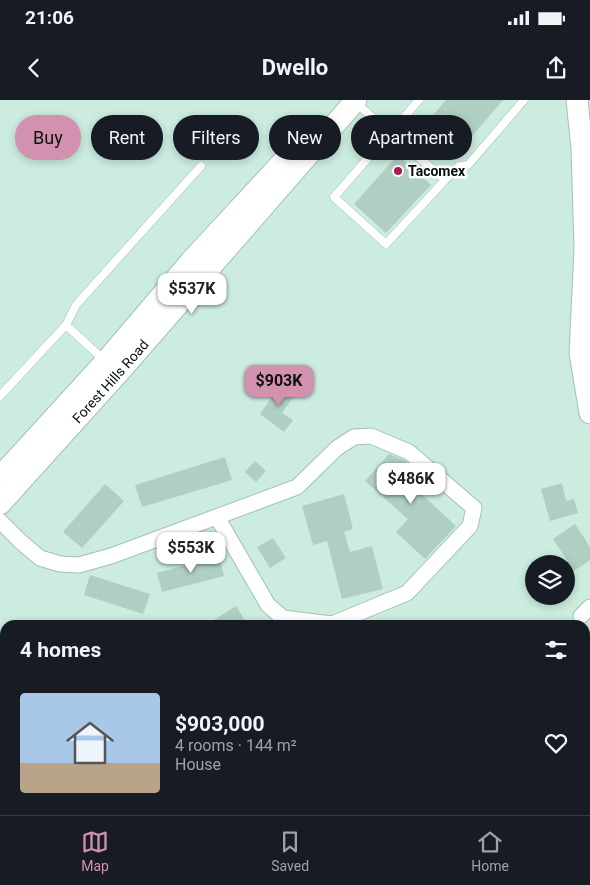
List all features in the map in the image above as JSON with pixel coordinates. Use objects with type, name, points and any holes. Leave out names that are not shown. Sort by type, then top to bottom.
[{"type":"street","name":"Forest Hills Road","points":[[0,504],[112,368],[349,100]]},
{"type":"street","points":[[577,100],[588,249],[580,353],[590,413]]},
{"type":"street","name":"Forest Hills Road","points":[[0,477],[112,368]]},
{"type":"street","points":[[0,521],[40,558],[60,564],[79,565],[110,556],[297,487],[337,448],[354,438],[371,436],[409,452],[474,508],[470,526],[407,593],[342,620]]},
{"type":"street","points":[[217,517],[268,605],[283,618],[291,620]]},
{"type":"lane","points":[[349,100],[368,115]]},
{"type":"lane","points":[[405,115],[419,100]]},
{"type":"lane","points":[[366,160],[334,197],[386,244],[445,180],[460,166],[468,165],[524,100]]},
{"type":"lane","points":[[422,160],[445,180]]},
{"type":"lane","points":[[0,396],[66,325],[76,305],[200,166]]},
{"type":"lane","points":[[66,325],[112,368]]},
{"type":"building","points":[[446,100],[503,100],[472,136],[472,115],[433,115]]},
{"type":"building","points":[[394,160],[404,160],[431,185],[386,233],[354,204]]},
{"type":"building","points":[[283,382],[297,392],[282,413],[293,420],[284,432],[260,414]]},
{"type":"building","points":[[389,454],[404,460],[423,476],[414,487],[456,526],[425,559],[396,532],[408,519],[365,481]]},
{"type":"building","points":[[225,457],[232,480],[142,507],[135,485]]},
{"type":"building","points":[[255,461],[266,471],[256,482],[245,472]]},
{"type":"building","points":[[562,483],[566,501],[574,499],[578,513],[550,521],[541,489]]},
{"type":"building","points":[[105,484],[124,501],[82,548],[63,532]]},
{"type":"building","points":[[344,494],[353,529],[344,532],[350,552],[372,546],[383,589],[342,599],[327,541],[313,545],[302,506]]},
{"type":"building","points":[[575,524],[590,547],[590,560],[575,570],[575,555],[564,555],[553,539]]},
{"type":"building","points":[[273,538],[286,558],[270,568],[257,547]]},
{"type":"building","points":[[219,556],[224,576],[162,592],[157,573]]},
{"type":"building","points":[[90,575],[150,594],[143,614],[84,595]]},
{"type":"building","points":[[236,606],[245,620],[214,620]]},
{"type":"place","name":"Tacomex","points":[[398,171]]}]
